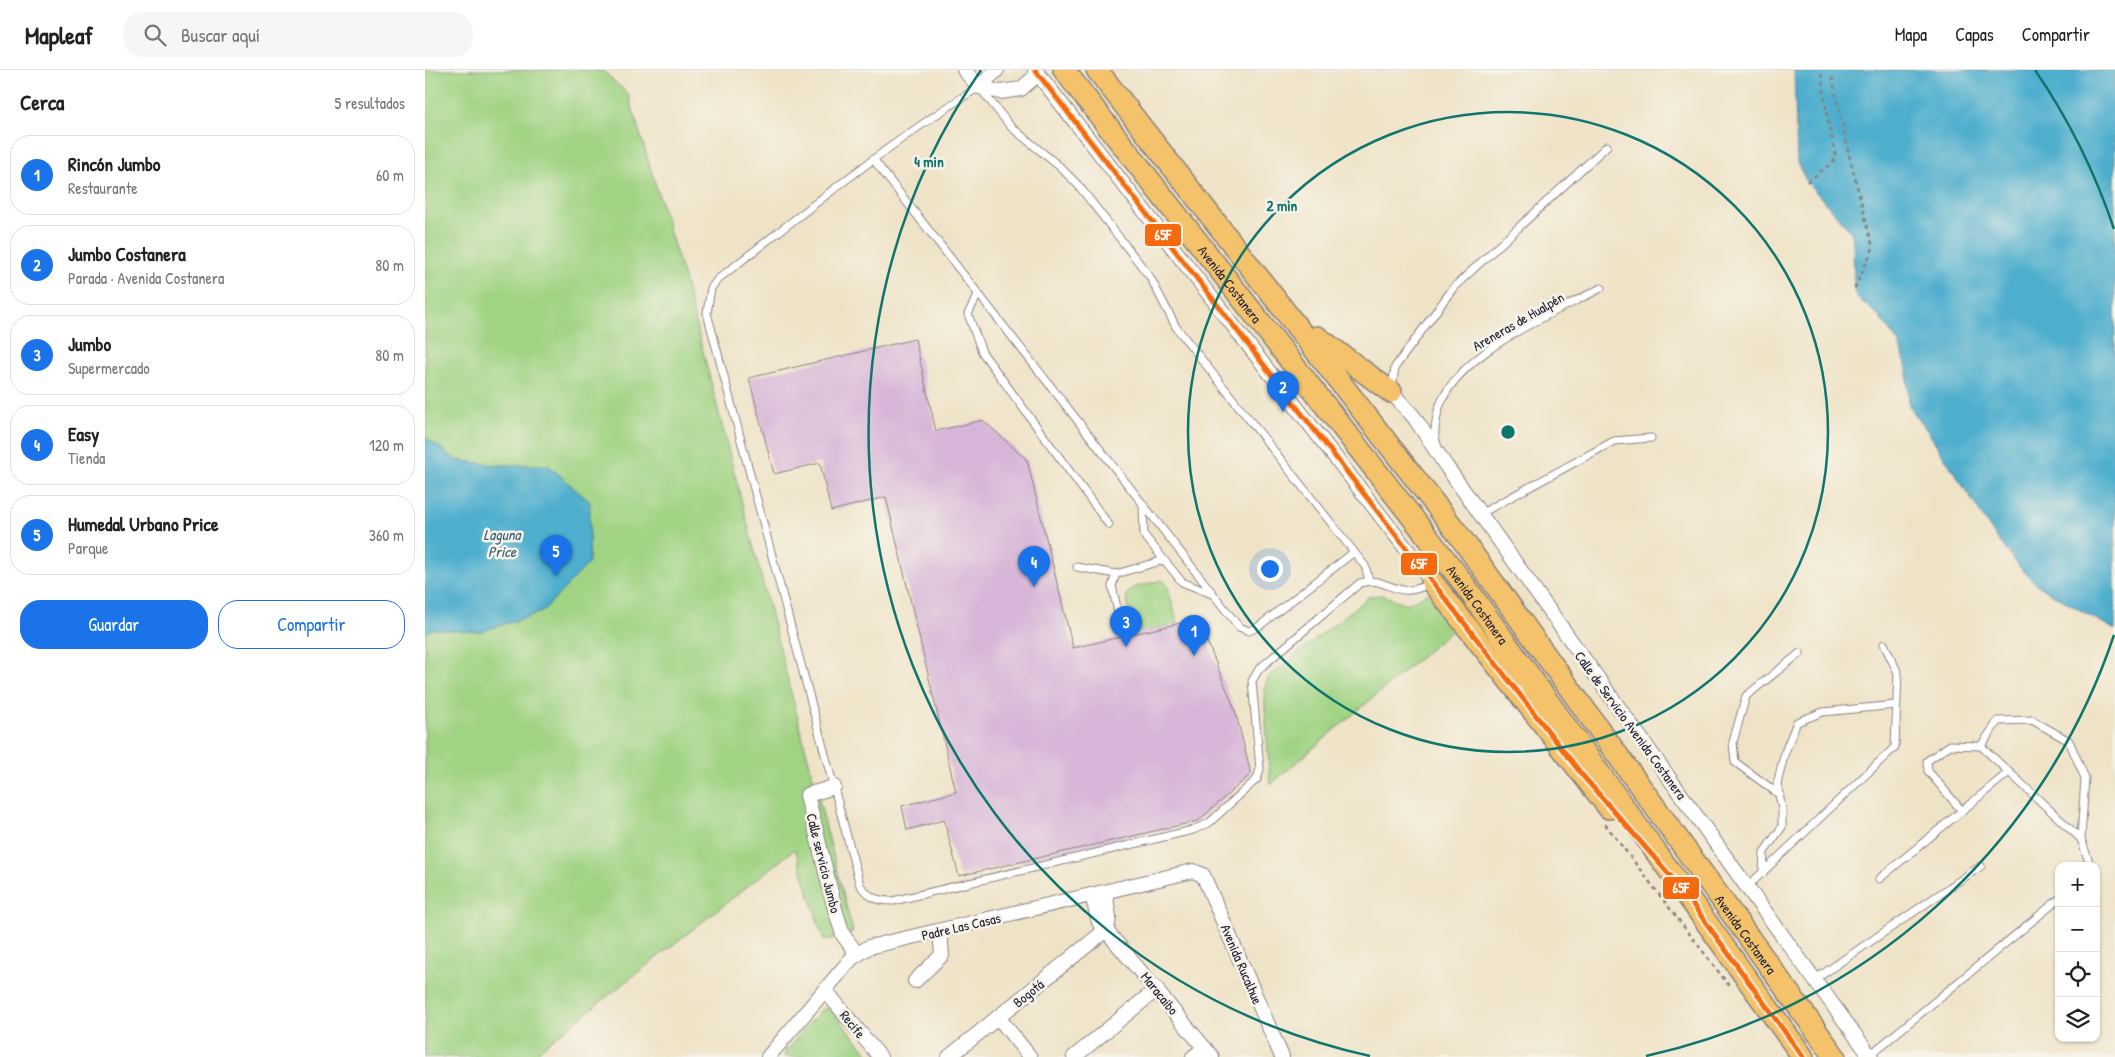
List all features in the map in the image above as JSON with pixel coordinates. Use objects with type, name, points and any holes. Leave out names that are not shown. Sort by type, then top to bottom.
[{"type":"main road","name":"Avenida Costanera","points":[[1064,70],[1447,561],[1803,1057]]},
{"type":"main road","name":"Avenida Costanera","points":[[1097,70],[1283,307],[1493,581],[1835,1057]]},
{"type":"main road","points":[[1283,307],[1325,344],[1391,392]]},
{"type":"main road","points":[[1432,582],[1583,776],[1681,888]]},
{"type":"street","points":[[964,70],[979,87],[1000,92],[1021,89],[1037,72],[1432,582]]},
{"type":"street","points":[[979,87],[997,70]]},
{"type":"street","name":"Calle de Servicio Avenida Costanera","points":[[1391,392],[1413,417],[1480,514],[1747,887],[1871,1056]]},
{"type":"street","name":"Calle servicio Jumbo","points":[[834,787],[807,795],[837,918],[843,935],[857,954]]},
{"type":"street","name":"Padre Las Casas","points":[[770,1056],[857,954],[869,946],[1193,871],[1199,872]]},
{"type":"street","name":"Avenida Rucalhue","points":[[1199,872],[1203,875],[1282,1057]]},
{"type":"street","points":[[1098,894],[1109,917],[1107,928]]},
{"type":"street","name":"Maracaibo","points":[[1107,928],[1208,1052]]},
{"type":"street","name":"Bogotá","points":[[949,1057],[1107,928]]},
{"type":"street","points":[[915,981],[942,955],[939,931]]},
{"type":"street","points":[[1074,1057],[1157,989]]},
{"type":"street","name":"Recife","points":[[825,990],[880,1057]]},
{"type":"street","points":[[998,1017],[1031,1057]]},
{"type":"street","points":[[1193,1057],[1208,1052]]},
{"type":"lane","points":[[1369,580],[1365,566],[1176,327],[1150,277],[1079,186],[1059,166],[1011,127],[979,87],[921,124],[873,159],[718,279],[711,288],[707,299],[707,313],[861,886],[868,896],[880,901],[893,901],[1193,830],[1209,823],[1257,779],[1260,768],[1252,681],[1259,669],[1359,583],[1369,580],[1408,591],[1418,590],[1432,582]]},
{"type":"lane","points":[[1391,392],[1395,367],[1454,287],[1607,146]]},
{"type":"lane","points":[[873,159],[1239,627],[1249,631],[1258,627],[1354,552]]},
{"type":"lane","name":"Areneras de Hualpén","points":[[1446,466],[1434,439],[1436,415],[1445,393],[1461,370],[1490,348],[1601,288]]},
{"type":"lane","points":[[978,294],[968,314],[981,352],[1109,524]]},
{"type":"lane","points":[[1480,514],[1614,441],[1651,438]]},
{"type":"lane","points":[[1143,504],[1144,535],[1182,582],[1214,595]]},
{"type":"lane","points":[[1077,567],[1116,574],[1164,560]]},
{"type":"lane","points":[[1116,574],[1112,586],[1121,625]]},
{"type":"lane","points":[[1747,887],[1895,747],[1898,672],[1884,644]]},
{"type":"lane","points":[[1780,795],[1735,762],[1733,742],[1746,696],[1800,653]]},
{"type":"lane","points":[[1763,873],[1764,852],[1782,827],[1780,795],[1777,784],[1785,752],[1797,722],[1823,712],[1896,705]]},
{"type":"lane","points":[[1981,746],[1998,721],[2032,720],[2069,741],[2085,778],[2081,838],[2089,862]]},
{"type":"lane","points":[[1962,811],[1929,771],[1927,761],[1950,745],[1981,746],[2081,838]]},
{"type":"lane","points":[[1879,879],[2009,772]]},
{"type":"lane","points":[[1814,980],[1981,866]]},
{"type":"lane","points":[[1871,1056],[2055,902]]},
{"type":"path","points":[[1807,182],[1829,166],[1836,157],[1827,116],[1821,70]]},
{"type":"path","points":[[1832,77],[1849,155],[1873,248],[1854,290]]},
{"type":"green space","points":[[425,70],[602,70],[628,94],[685,282],[853,932],[824,941],[795,849],[539,1050],[538,1057],[425,1057]]},
{"type":"green space","points":[[1162,580],[1167,584],[1178,624],[1135,634],[1126,596],[1132,588]]},
{"type":"green space","points":[[1428,593],[1455,628],[1270,785],[1264,690],[1268,677],[1370,596],[1383,595],[1407,604]]},
{"type":"green space","points":[[829,1008],[871,1057],[784,1057],[786,1050],[822,1009]]},
{"type":"water","points":[[1794,70],[2115,70],[2115,630],[2040,587],[2023,571],[1996,537],[1909,406],[1907,368],[1899,343],[1876,313],[1856,297],[1851,232],[1807,182],[1797,163]]},
{"type":"water","name":"Laguna Price","points":[[425,437],[456,460],[495,465],[548,465],[590,502],[589,563],[542,612],[480,632],[433,629],[425,633]]},
{"type":"building","points":[[915,339],[936,431],[983,420],[1027,460],[1073,648],[1198,619],[1235,710],[1251,774],[1198,821],[959,876],[944,820],[907,830],[902,806],[956,792],[886,497],[831,511],[820,463],[774,474],[749,378]]},
{"type":"transit line","name":"65F","points":[[1035,70],[1583,776],[1681,888],[1803,1057]]},
{"type":"place","name":"Jumbo Costanera","points":[[1283,412]]},
{"type":"place","name":"Humedal Urbano Price","points":[[556,576]]},
{"type":"place","name":"Easy","points":[[1034,587]]},
{"type":"place","name":"Jumbo","points":[[1126,647]]},
{"type":"place","name":"Rincón Jumbo","points":[[1194,656]]}]
